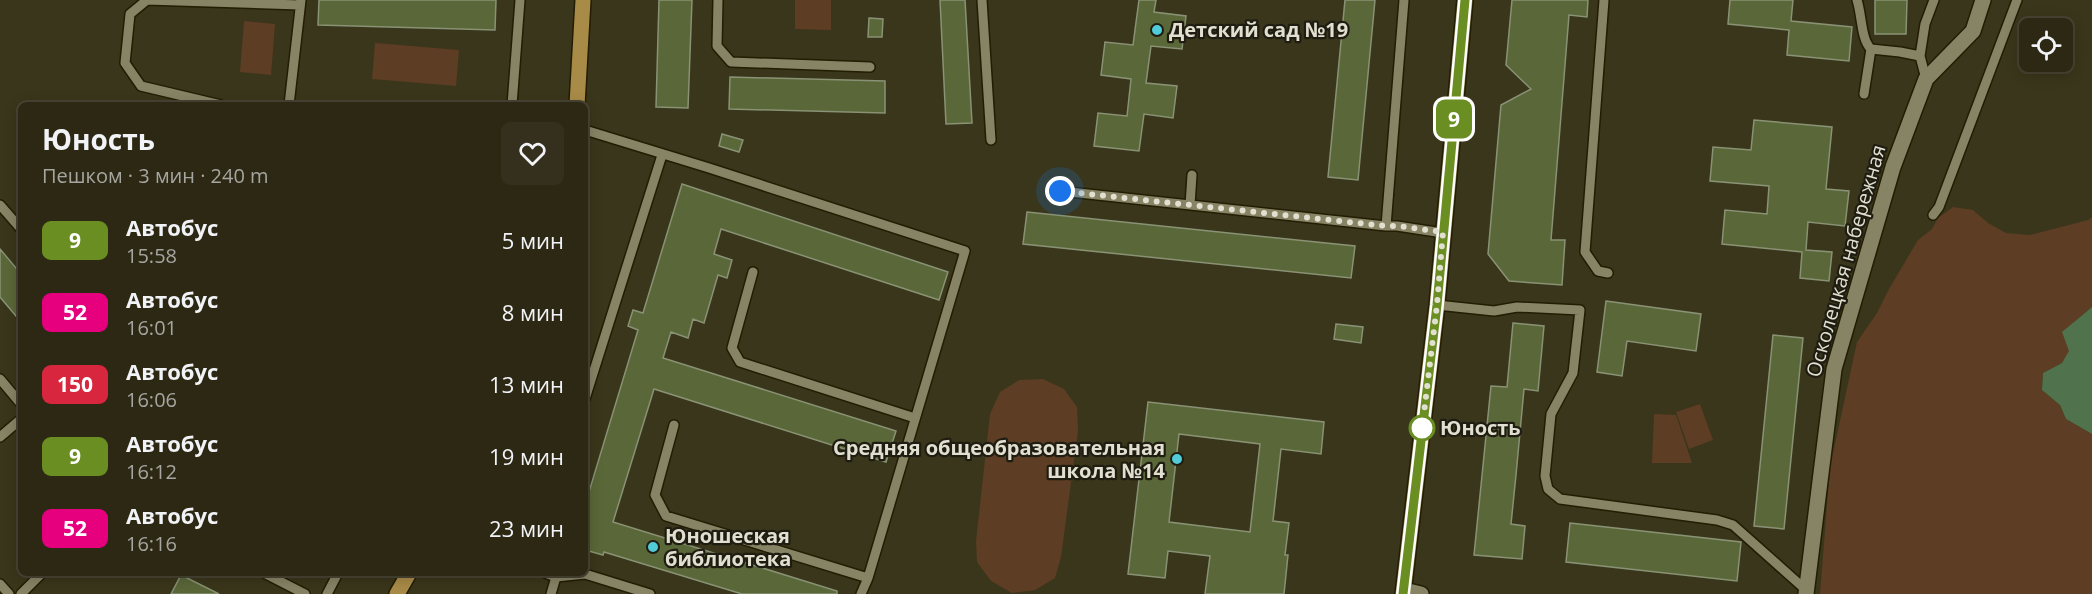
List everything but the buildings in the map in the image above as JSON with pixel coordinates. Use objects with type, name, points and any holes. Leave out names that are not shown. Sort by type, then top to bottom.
[{"type":"main road","points":[[577,102],[583,0]]},
{"type":"main road","points":[[1403,592],[1437,305],[1465,0]]},
{"type":"main road","points":[[398,594],[407,576]]},
{"type":"street","name":"Осколецкая набережная","points":[[1806,592],[1834,369],[1893,167],[1926,79],[1973,31],[1983,0]]},
{"type":"street","points":[[1403,592],[1421,594]]},
{"type":"lane","points":[[208,102],[141,86],[125,63],[130,14],[147,0],[301,3],[289,102]]},
{"type":"lane","points":[[512,102],[520,0]]},
{"type":"lane","points":[[718,0],[717,46],[731,62],[870,67]]},
{"type":"lane","points":[[982,0],[991,140]]},
{"type":"lane","points":[[1386,226],[1404,0]]},
{"type":"lane","points":[[1604,0],[1585,252],[1598,271],[1608,273]]},
{"type":"lane","points":[[1857,0],[1862,14],[1865,43],[1871,49],[1920,56]]},
{"type":"lane","points":[[1926,79],[1920,56],[1925,24],[1934,0]]},
{"type":"lane","points":[[1933,214],[1939,207],[2017,0]]},
{"type":"lane","points":[[1864,94],[1871,49]]},
{"type":"lane","points":[[588,131],[965,251],[868,578],[861,594]]},
{"type":"lane","points":[[588,389],[662,154]]},
{"type":"lane","points":[[1190,205],[1192,175]]},
{"type":"lane","points":[[1060,191],[1443,232]]},
{"type":"lane","points":[[0,205],[18,226]]},
{"type":"lane","points":[[753,272],[732,348],[740,362],[915,418]]},
{"type":"lane","points":[[1437,305],[1494,311],[1517,307],[1580,310],[1573,374],[1551,414],[1545,476],[1548,489],[1560,499],[1717,520],[1733,525],[1806,592]]},
{"type":"lane","points":[[0,379],[18,400]]},
{"type":"lane","points":[[0,437],[18,421]]},
{"type":"lane","points":[[674,425],[655,495],[666,516],[868,578]]},
{"type":"lane","points":[[588,575],[650,594]]},
{"type":"lane","points":[[21,594],[39,576]]},
{"type":"lane","points":[[270,576],[305,594]]},
{"type":"lane","points":[[327,594],[336,576]]},
{"type":"lane","points":[[551,594],[556,577],[566,576]]},
{"type":"lane","points":[[0,585],[9,594]]},
{"type":"shaded area","points":[[795,0],[831,0],[831,30],[795,29]]},
{"type":"shaded area","points":[[244,21],[275,24],[271,75],[240,72]]},
{"type":"shaded area","points":[[375,43],[459,50],[456,86],[372,79]]},
{"type":"shaded area","points":[[1953,207],[1973,210],[1988,223],[2006,233],[2030,235],[2092,217],[2092,307],[2075,321],[2070,351],[2062,363],[2043,373],[2042,390],[2060,405],[2066,419],[2092,434],[2092,594],[1820,594],[1830,467],[1857,342],[1877,313],[1918,240],[1932,229],[1938,218]]},
{"type":"shaded area","points":[[2092,307],[2092,434],[2066,419],[2060,405],[2042,390],[2043,373],[2062,363],[2069,351],[2062,332]]},
{"type":"shaded area","points":[[1043,379],[1064,389],[1077,407],[1078,431],[1061,557],[1055,578],[1035,590],[1012,593],[991,581],[977,562],[976,541],[990,414],[1000,392],[1019,380]]},
{"type":"shaded area","points":[[1700,404],[1713,440],[1689,449],[1676,412]]},
{"type":"shaded area","points":[[1654,414],[1676,415],[1692,463],[1652,463]]},
{"type":"bus line","name":"9","points":[[1403,594],[1437,305],[1465,0]]},
{"type":"place","name":"Детский сад №19","points":[[1157,30]]},
{"type":"place","name":"Юность","points":[[1422,428]]},
{"type":"place","name":"Средняя общеобразовательная школа №14","points":[[1177,459]]},
{"type":"place","name":"Юношеская библиотека","points":[[653,547]]},
{"type":"route","points":[[1060,191],[1443,232],[1421,438],[1422,428]]}]
